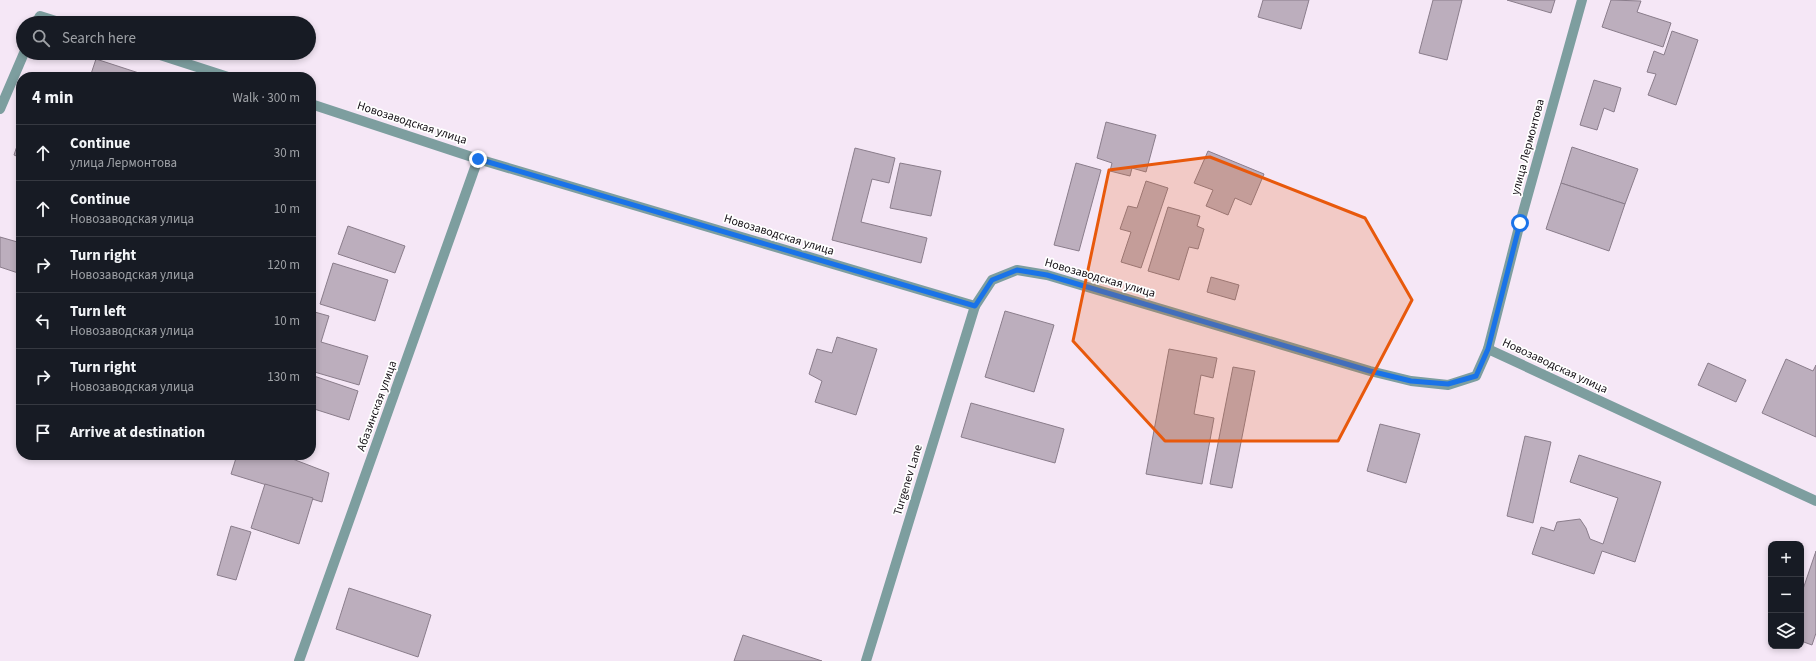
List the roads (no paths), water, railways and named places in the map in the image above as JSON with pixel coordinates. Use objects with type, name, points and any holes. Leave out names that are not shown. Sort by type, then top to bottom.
[{"type":"street","name":"улица Лермонтова","points":[[1488,349],[1520,223],[1582,0]]},
{"type":"street","points":[[0,109],[21,60]]},
{"type":"street","points":[[176,60],[213,72]]},
{"type":"street","name":"Новозаводская улица","points":[[316,106],[478,159],[975,306],[992,280],[1017,270],[1047,275],[1370,371],[1411,381],[1448,384],[1476,376],[1488,349],[1816,501]]},
{"type":"street","name":"Абазинская улица","points":[[299,661],[478,159]]},
{"type":"street","name":"Turgenev Lane","points":[[866,661],[975,306]]}]
